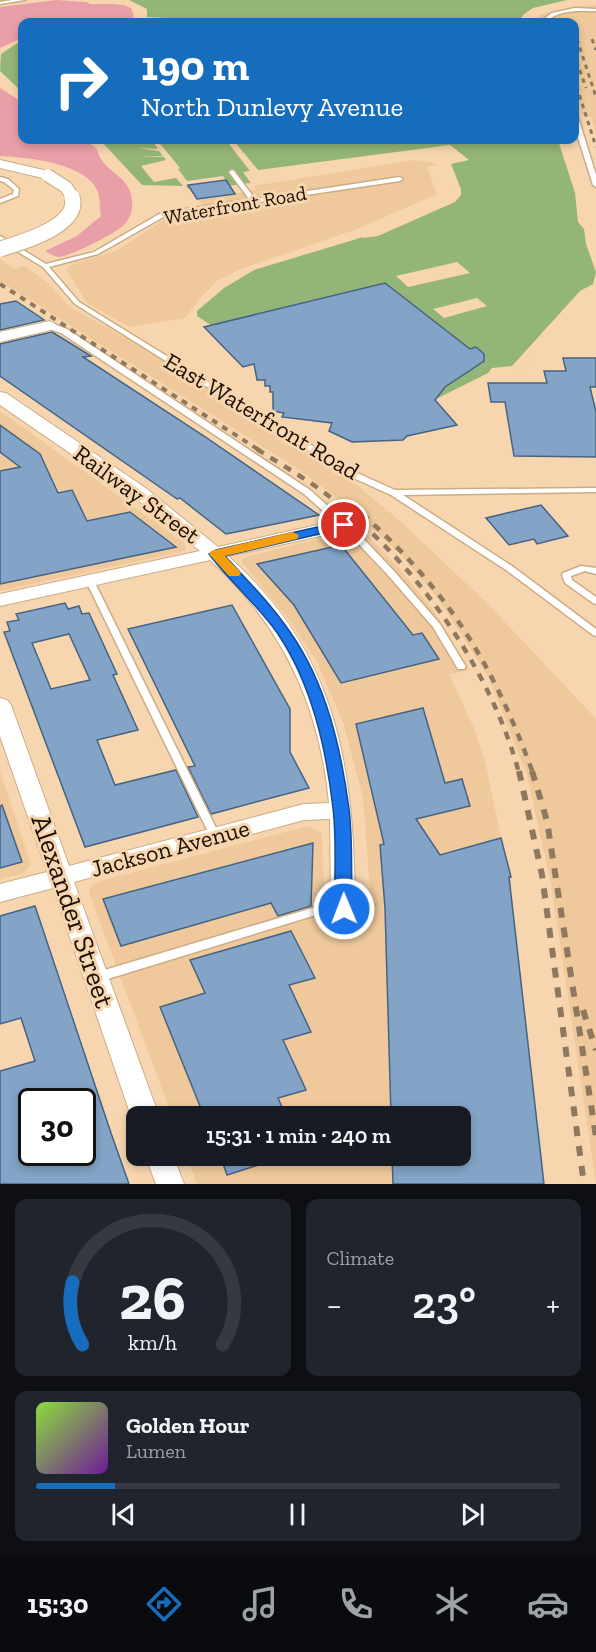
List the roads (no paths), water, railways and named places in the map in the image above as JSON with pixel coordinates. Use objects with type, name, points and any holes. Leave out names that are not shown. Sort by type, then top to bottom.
[{"type":"street","points":[[0,164],[47,175],[63,184],[71,194],[73,205],[68,216],[57,226],[37,238],[0,249]]},
{"type":"street","points":[[0,337],[50,326]]},
{"type":"street","name":"Railway Street","points":[[0,397],[178,520],[216,554],[266,609],[286,635],[304,667],[320,707],[329,739],[341,810],[344,909]]},
{"type":"street","points":[[0,600],[344,525]]},
{"type":"street","name":"Alexander Street","points":[[0,705],[141,1106]]},
{"type":"street","name":"Jackson Avenue","points":[[0,893],[304,812],[341,810]]},
{"type":"street","points":[[163,1166],[170,1184]]},
{"type":"lane","points":[[0,3],[22,0]]},
{"type":"lane","points":[[547,18],[560,12],[596,10]]},
{"type":"lane","points":[[579,130],[596,184]]},
{"type":"lane","points":[[232,172],[253,200]]},
{"type":"lane","points":[[0,179],[6,180],[17,190],[16,195],[0,201]]},
{"type":"lane","name":"Waterfront Road","points":[[45,266],[96,253],[163,214],[400,179]]},
{"type":"lane","name":"East Waterfront Road","points":[[0,238],[45,266],[77,303],[352,474],[394,493],[596,490]]},
{"type":"lane","points":[[50,326],[64,331],[307,492],[344,525],[437,626],[460,667]]},
{"type":"lane","points":[[394,493],[510,568],[596,633]]},
{"type":"lane","points":[[596,571],[584,568],[566,574],[568,581],[596,601]]},
{"type":"lane","points":[[90,581],[215,836]]},
{"type":"lane","points":[[96,978],[319,910],[344,909]]},
{"type":"railway","points":[[592,39],[596,50]]},
{"type":"railway","points":[[579,45],[596,97]]},
{"type":"railway","points":[[579,68],[586,88]]},
{"type":"railway","points":[[579,94],[596,147]]},
{"type":"railway","points":[[0,284],[259,450]]},
{"type":"railway","points":[[257,449],[318,488],[352,514],[414,578],[442,614],[467,653],[506,732],[519,773]]},
{"type":"railway","points":[[350,503],[412,563],[461,625],[499,693],[533,773]]},
{"type":"railway","points":[[519,771],[542,875],[584,1184]]},
{"type":"railway","points":[[532,771],[547,821],[596,1137]]},
{"type":"railway","points":[[583,1010],[596,1050]]}]
